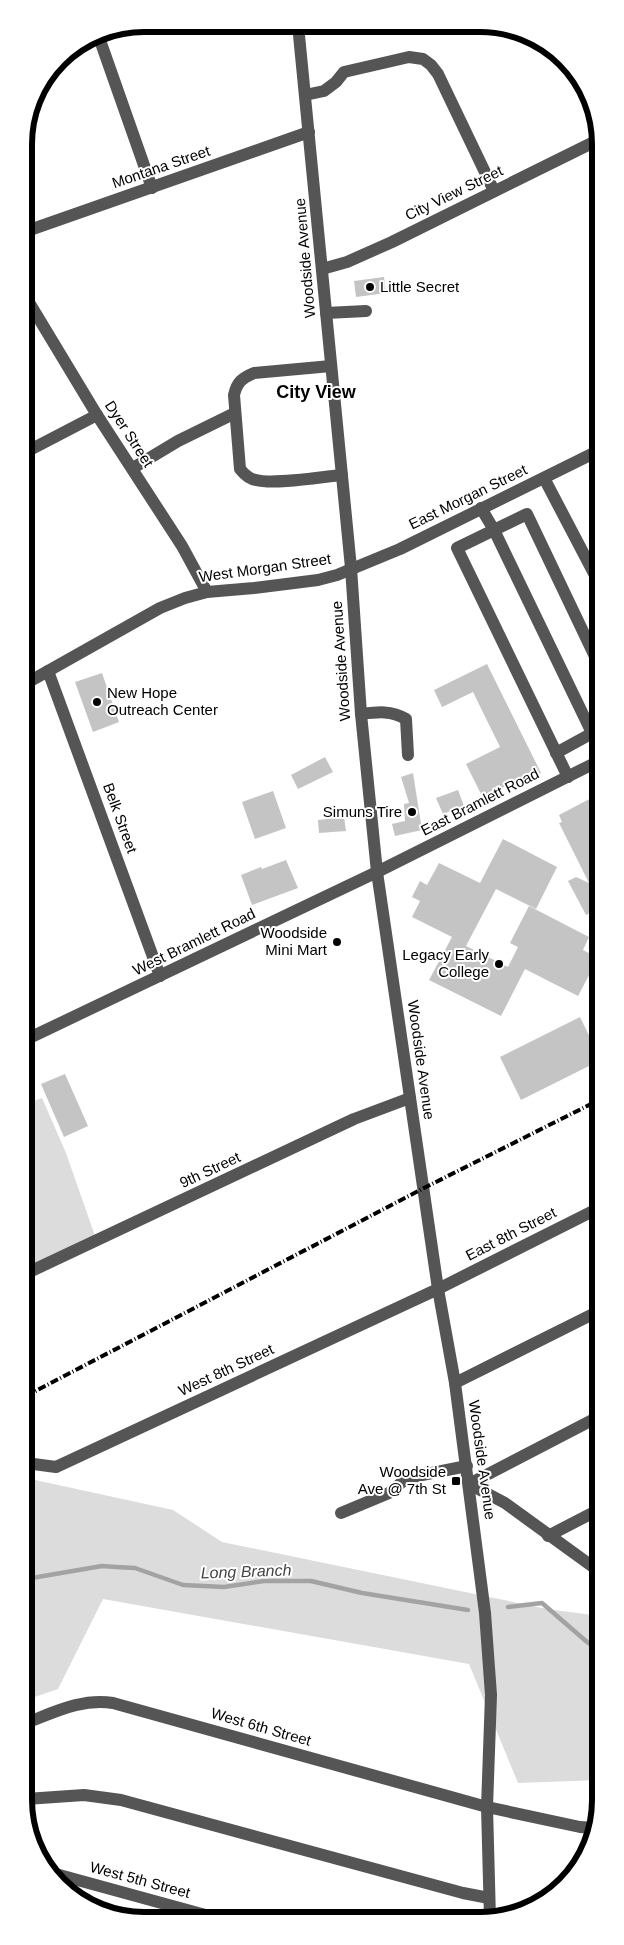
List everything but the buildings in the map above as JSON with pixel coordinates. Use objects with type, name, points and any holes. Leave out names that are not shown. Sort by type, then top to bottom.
[{"type":"street","name":"Woodside Avenue","points":[[299,32],[351,568],[361,714],[377,872],[438,1289],[455,1383],[485,1613],[491,1695],[487,1807],[490,1912]]},
{"type":"street","points":[[100,42],[152,188]]},
{"type":"street","points":[[305,96],[324,91],[336,82],[344,72],[409,57],[423,59],[432,65],[438,74],[494,191]]},
{"type":"street","name":"Montana Street","points":[[33,229],[309,132]]},
{"type":"street","name":"City View Street","points":[[322,269],[347,262],[392,242],[592,143]]},
{"type":"street","name":"Dyer Street","points":[[33,309],[97,415],[182,546],[207,592]]},
{"type":"street","points":[[326,313],[366,311]]},
{"type":"street","points":[[331,366],[254,372],[244,377],[237,384],[235,390],[235,413],[240,469],[245,476],[256,480],[342,475]]},
{"type":"street","points":[[132,468],[178,441],[235,413]]},
{"type":"street","points":[[33,448],[97,415]]},
{"type":"street","name":"East Morgan Street","points":[[351,568],[392,552],[592,454]]},
{"type":"street","points":[[544,478],[592,572]]},
{"type":"street","points":[[482,508],[592,725]]},
{"type":"street","points":[[568,777],[457,548],[527,514],[592,650]]},
{"type":"street","name":"West Morgan Street","points":[[33,680],[160,608],[185,598],[207,592],[318,580],[337,575],[351,568]]},
{"type":"street","name":"Belk Street","points":[[48,671],[160,976]]},
{"type":"street","points":[[361,714],[396,713],[406,719],[408,755]]},
{"type":"street","points":[[556,753],[592,734]]},
{"type":"street","name":"East Bramlett Road","points":[[377,872],[592,766]]},
{"type":"street","name":"West Bramlett Road","points":[[32,1036],[377,872]]},
{"type":"street","name":"9th Street","points":[[32,1271],[354,1119],[410,1098]]},
{"type":"street","name":"East 8th Street","points":[[438,1289],[591,1212]]},
{"type":"street","name":"West 8th Street","points":[[32,1464],[56,1467],[438,1289]]},
{"type":"street","points":[[455,1383],[591,1315]]},
{"type":"street","points":[[469,1484],[591,1421]]},
{"type":"street","points":[[341,1513],[388,1493],[407,1478],[467,1466]]},
{"type":"street","points":[[469,1484],[505,1503],[591,1566]]},
{"type":"street","points":[[548,1536],[591,1514]]},
{"type":"street","name":"West 6th Street","points":[[32,1721],[81,1703],[92,1701],[114,1703],[487,1807],[588,1828]]},
{"type":"street","points":[[32,1799],[84,1795],[121,1800],[410,1879],[489,1898]]},
{"type":"street","name":"West 5th Street","points":[[61,1876],[194,1912]]},
{"type":"shaded area","points":[[42,1098],[66,1153],[95,1236],[32,1264],[32,1101]]},
{"type":"shaded area","points":[[32,1479],[173,1510],[222,1542],[547,1609],[591,1615],[591,1780],[518,1783],[469,1664],[103,1599],[58,1689],[32,1698]]},
{"type":"waterway","name":"Long Branch","points":[[32,1578],[102,1566],[135,1568],[183,1585],[224,1587],[264,1581],[311,1581],[362,1593],[468,1610]]},
{"type":"waterway","name":"Long Branch","points":[[508,1607],[542,1603],[591,1645]]},
{"type":"railway","points":[[32,1393],[424,1188],[591,1104]]},
{"type":"place","name":"Little Secret","points":[[370,287]]},
{"type":"place","name":"New Hope Outreach Center","points":[[97,702]]},
{"type":"place","name":"Simuns Tire","points":[[412,812]]},
{"type":"place","name":"Woodside Mini Mart","points":[[337,942]]},
{"type":"place","name":"Legacy Early College","points":[[499,964]]},
{"type":"place","name":"Woodside Ave @ 7th St","points":[[456,1481]]},
{"type":"district","name":"City View","points":[[316,392]]}]
